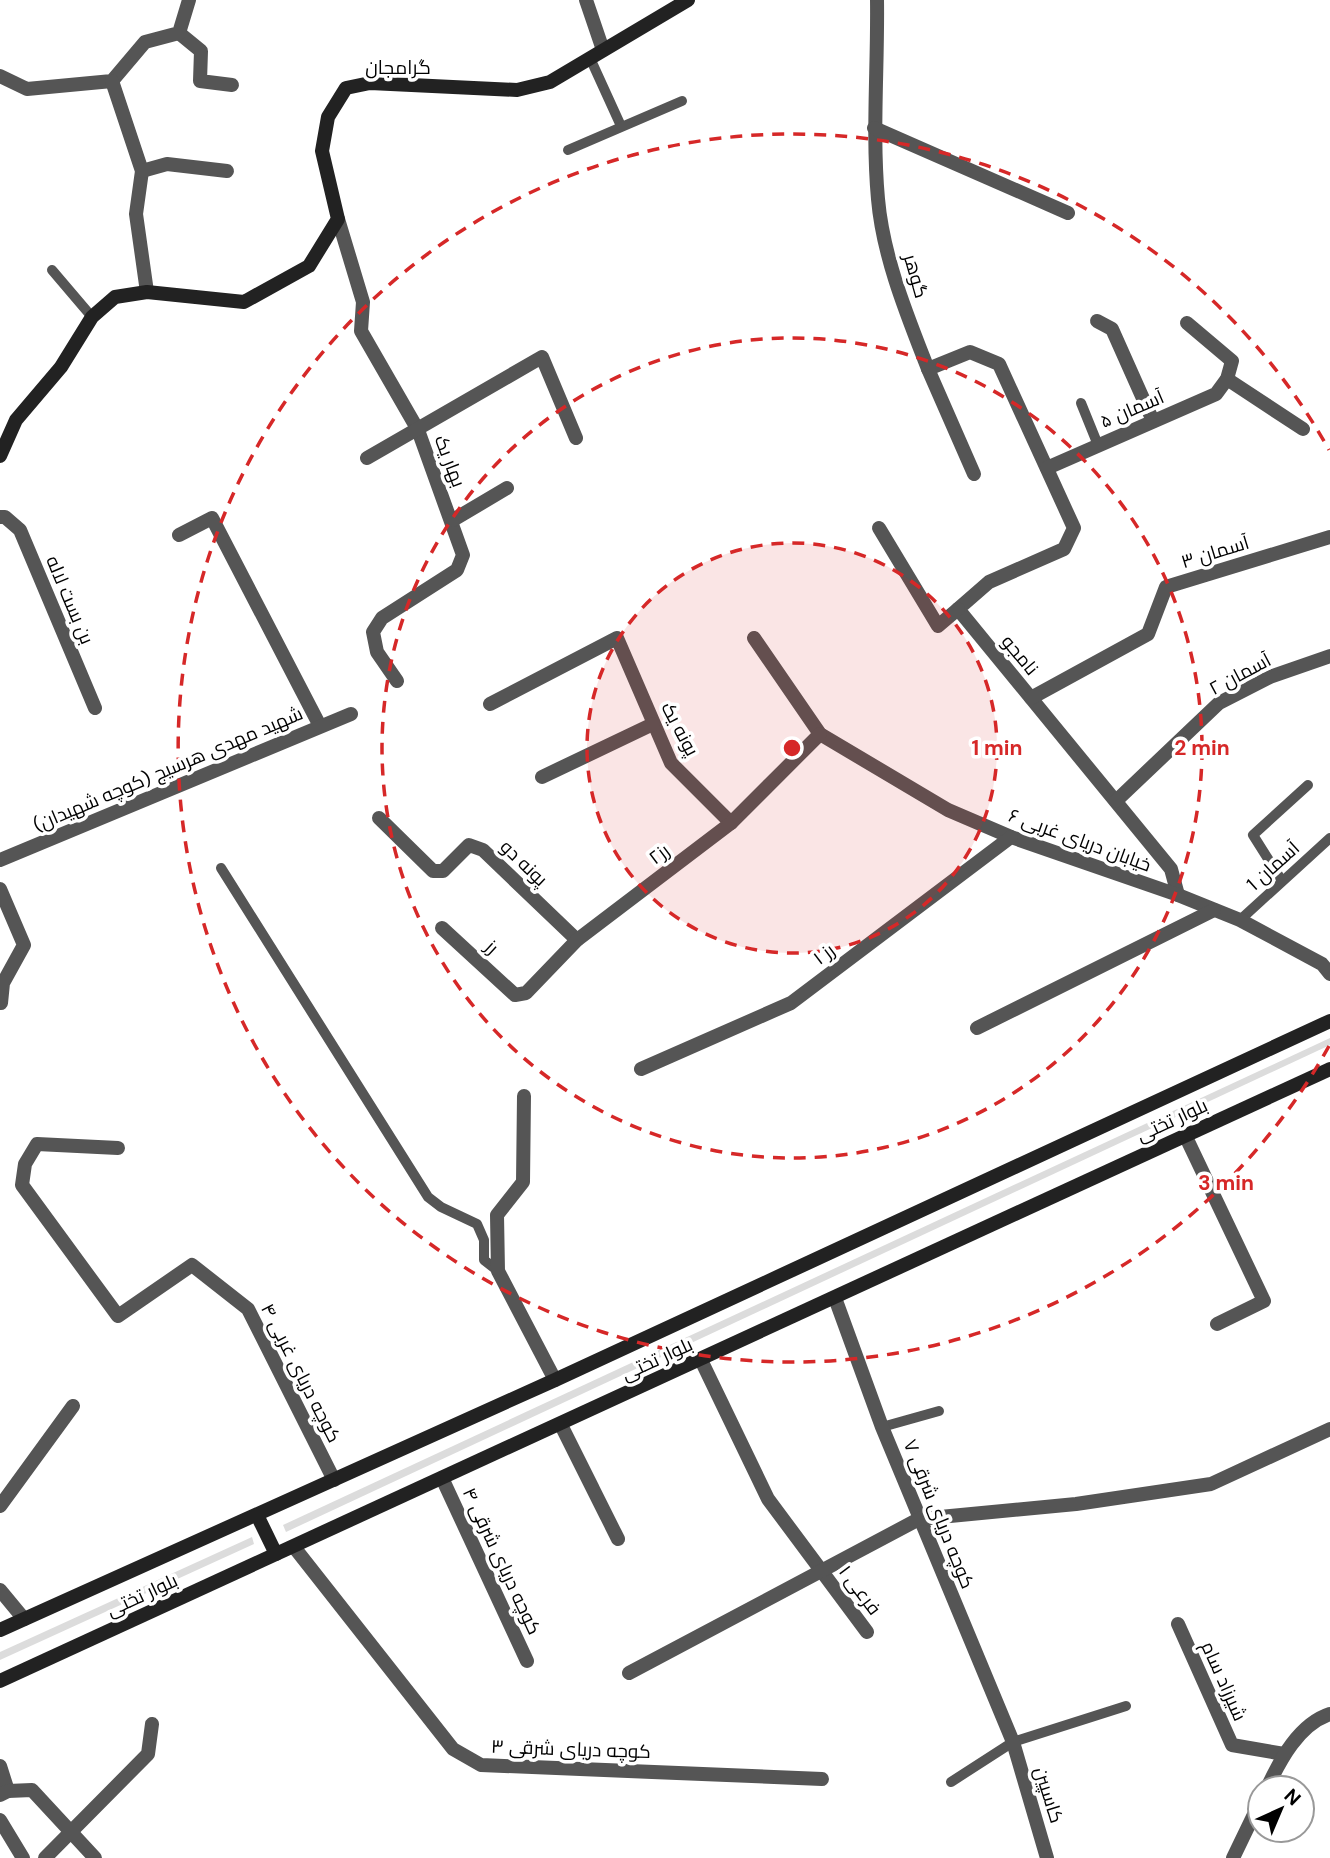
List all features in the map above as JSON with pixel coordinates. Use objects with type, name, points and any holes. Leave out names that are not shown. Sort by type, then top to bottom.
[{"type":"main road","name":"گرامجان","points":[[338,219],[322,151],[328,117],[346,88],[370,83],[517,90],[550,82],[688,0]]},
{"type":"main road","points":[[0,456],[16,421],[61,367],[92,317],[115,297],[146,292],[244,302],[309,265],[338,219]]},
{"type":"main road","name":"بلوار تختی","points":[[0,1630],[555,1380],[1330,1021]]},
{"type":"main road","name":"بلوار تختی","points":[[0,1681],[1330,1069]]},
{"type":"main road","points":[[257,1515],[276,1555]]},
{"type":"street","points":[[179,33],[189,0]]},
{"type":"street","points":[[586,0],[596,54]]},
{"type":"street","name":"گوهر","points":[[877,0],[874,128],[878,201],[883,230],[903,305],[975,474]]},
{"type":"street","points":[[0,76],[27,89],[112,81],[145,42],[179,33]]},
{"type":"street","points":[[179,33],[201,51],[200,81],[232,85]]},
{"type":"street","points":[[112,81],[142,171],[136,214],[146,292]]},
{"type":"street","points":[[874,128],[1068,213]]},
{"type":"street","points":[[142,171],[167,164],[227,171]]},
{"type":"street","name":"بهار یک","points":[[338,219],[363,302],[361,331],[418,430],[453,520],[463,555],[457,570],[382,618],[373,632],[377,652],[397,681]]},
{"type":"street","points":[[1097,321],[1112,329],[1153,421]]},
{"type":"street","points":[[1187,323],[1232,362],[1227,379],[1303,429]]},
{"type":"street","points":[[879,528],[938,626],[989,582],[1064,549],[1074,528],[999,364],[970,352],[928,369]]},
{"type":"street","points":[[367,458],[542,357],[576,438]]},
{"type":"street","name":"آسمان ۵","points":[[1047,468],[1216,394],[1227,379]]},
{"type":"street","points":[[453,520],[507,488]]},
{"type":"street","name":"بن بست لاله","points":[[0,517],[5,517],[20,530],[95,708]]},
{"type":"street","points":[[180,535],[212,518],[320,726]]},
{"type":"street","name":"آسمان ۳","points":[[1031,698],[1148,634],[1166,587],[1330,537]]},
{"type":"street","name":"نامجو","points":[[958,610],[1171,869],[1178,895]]},
{"type":"street","name":"پونه یک","points":[[490,704],[617,638],[671,762],[731,823]]},
{"type":"street","points":[[754,638],[820,734]]},
{"type":"street","name":"آسمان ۲","points":[[1116,801],[1219,703],[1270,677],[1330,656]]},
{"type":"street","name":"شهید مهدی هرسیج (کوچه شهیدان)","points":[[0,860],[351,713]]},
{"type":"street","points":[[542,777],[653,724]]},
{"type":"street","name":"رز۲","points":[[514,995],[526,993],[577,940],[731,823],[820,734]]},
{"type":"street","name":"خیابان دریای غربی ۶","points":[[820,734],[948,810],[1011,837],[1178,895],[1240,920],[1322,964],[1330,974]]},
{"type":"street","name":"پونه دو","points":[[379,818],[433,871],[443,871],[469,845],[483,850],[577,940]]},
{"type":"street","name":"رز ۱","points":[[641,1069],[791,1003],[1011,837]]},
{"type":"street","points":[[0,889],[24,945],[3,983],[1,1003]]},
{"type":"street","points":[[977,1028],[1214,909]]},
{"type":"street","name":"رز","points":[[442,928],[514,995]]},
{"type":"street","points":[[524,1096],[523,1182],[498,1214],[498,1271],[555,1380]]},
{"type":"street","points":[[1185,1135],[1264,1301],[1217,1324]]},
{"type":"street","name":"کوچه دریای غربی ۴","points":[[118,1148],[37,1144],[25,1164],[22,1185],[118,1317],[192,1265],[248,1309],[334,1480]]},
{"type":"street","name":"کوچه دریای شرقی ۷","points":[[835,1298],[882,1427],[1013,1742]]},
{"type":"street","name":"فرعی ۱","points":[[701,1360],[768,1499],[867,1632]]},
{"type":"street","points":[[0,1506],[74,1406]]},
{"type":"street","points":[[561,1425],[618,1539]]},
{"type":"street","points":[[629,1673],[919,1519],[1076,1504],[1211,1484],[1330,1429]]},
{"type":"street","name":"کوچه دریای شرقی ۴","points":[[442,1478],[527,1661]]},
{"type":"street","name":"کوچه دریای شرقی ۳","points":[[294,1547],[453,1749],[481,1765],[822,1779]]},
{"type":"street","points":[[0,1590],[24,1619]]},
{"type":"street","name":"شیرزاد سام","points":[[1178,1624],[1232,1745],[1283,1754]]},
{"type":"street","points":[[1274,1774],[1283,1754],[1308,1728],[1330,1714]]},
{"type":"street","points":[[44,1858],[148,1754],[152,1724]]},
{"type":"street","name":"کاسپين","points":[[1013,1742],[1047,1858]]},
{"type":"street","points":[[0,1766],[4,1793],[32,1790],[95,1858]]},
{"type":"street","points":[[0,1820],[23,1858]]},
{"type":"street","points":[[1233,1858],[1246,1831]]},
{"type":"lane","points":[[596,54],[621,126]]},
{"type":"lane","points":[[568,150],[682,101]]},
{"type":"lane","points":[[52,270],[92,317]]},
{"type":"lane","points":[[1081,402],[1098,444]]},
{"type":"lane","points":[[1282,881],[1253,835],[1308,785]]},
{"type":"lane","name":"آسمان 1","points":[[1240,920],[1330,838]]},
{"type":"lane","points":[[221,868],[428,1197],[441,1208],[477,1224],[484,1240],[484,1260],[498,1271]]},
{"type":"lane","points":[[882,1427],[939,1411]]},
{"type":"lane","points":[[951,1782],[1013,1742],[1126,1706]]},
{"type":"shaded area","points":[[1330,1038],[1330,1045],[286,1532],[283,1525]]},
{"type":"shaded area","points":[[252,1537],[254,1544],[0,1660],[0,1652]]}]
